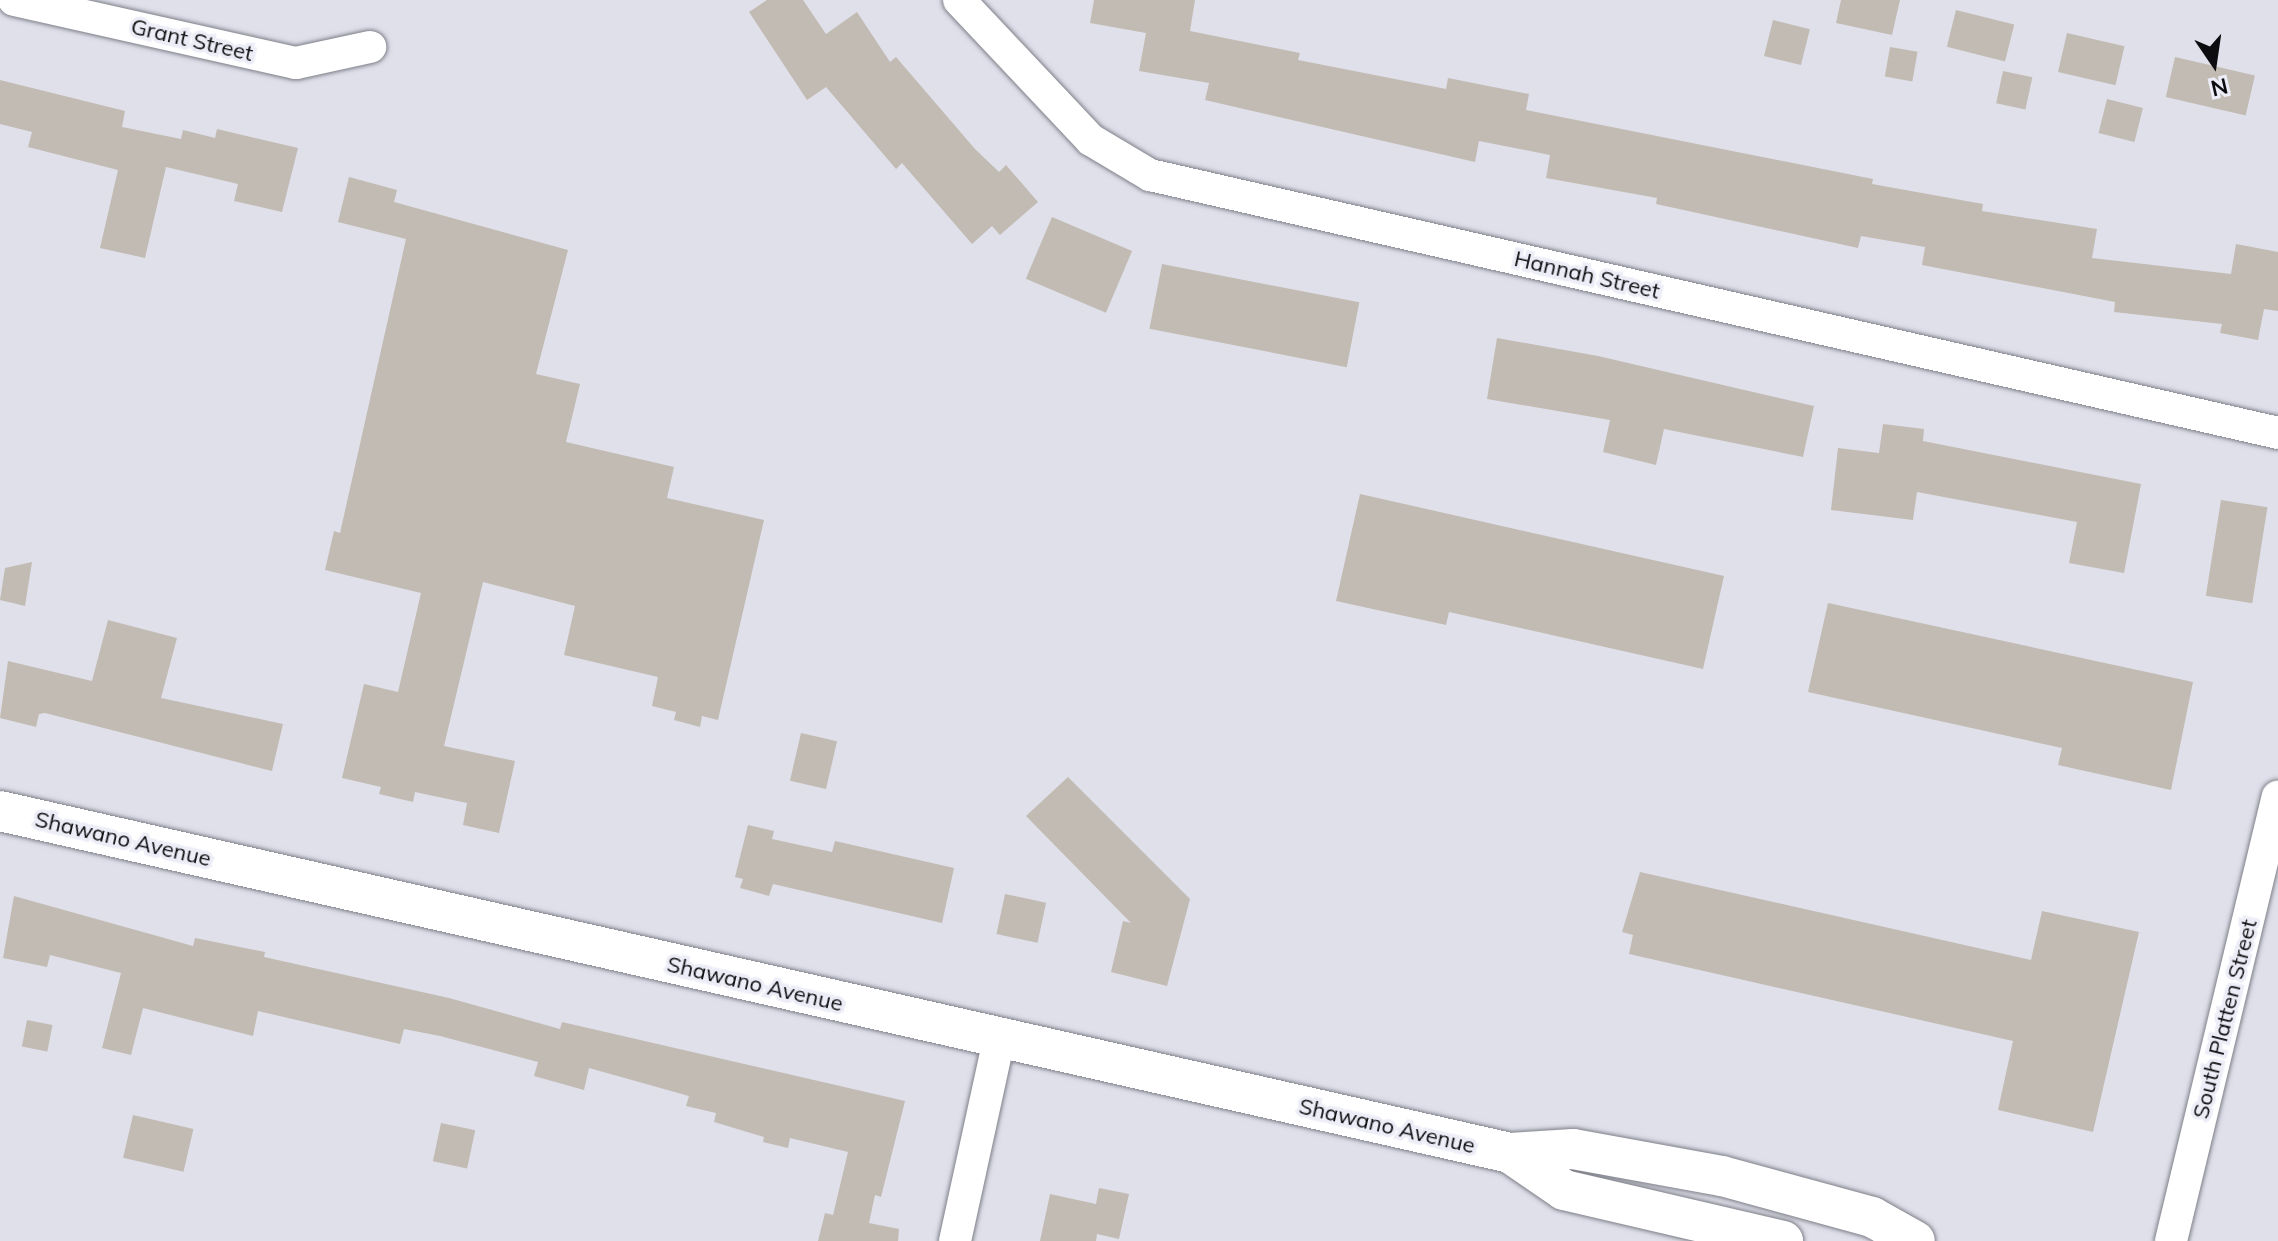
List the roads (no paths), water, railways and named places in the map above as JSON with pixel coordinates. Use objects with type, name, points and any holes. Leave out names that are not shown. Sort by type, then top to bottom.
[{"type":"main road","name":"Shawano Avenue","points":[[0,811],[1510,1153],[1573,1149],[1722,1176],[1872,1217],[1915,1241]]},
{"type":"main road","name":"Shawano Avenue","points":[[1510,1153],[1564,1190],[1783,1241]]},
{"type":"street","name":"Grant Street","points":[[14,0],[296,63],[370,47]]},
{"type":"street","name":"Hannah Street","points":[[959,0],[1091,140],[1150,175],[2278,433]]},
{"type":"street","name":"South Platten Street","points":[[2171,1241],[2272,850],[2278,797]]},
{"type":"street","points":[[955,1241],[999,1039]]}]
